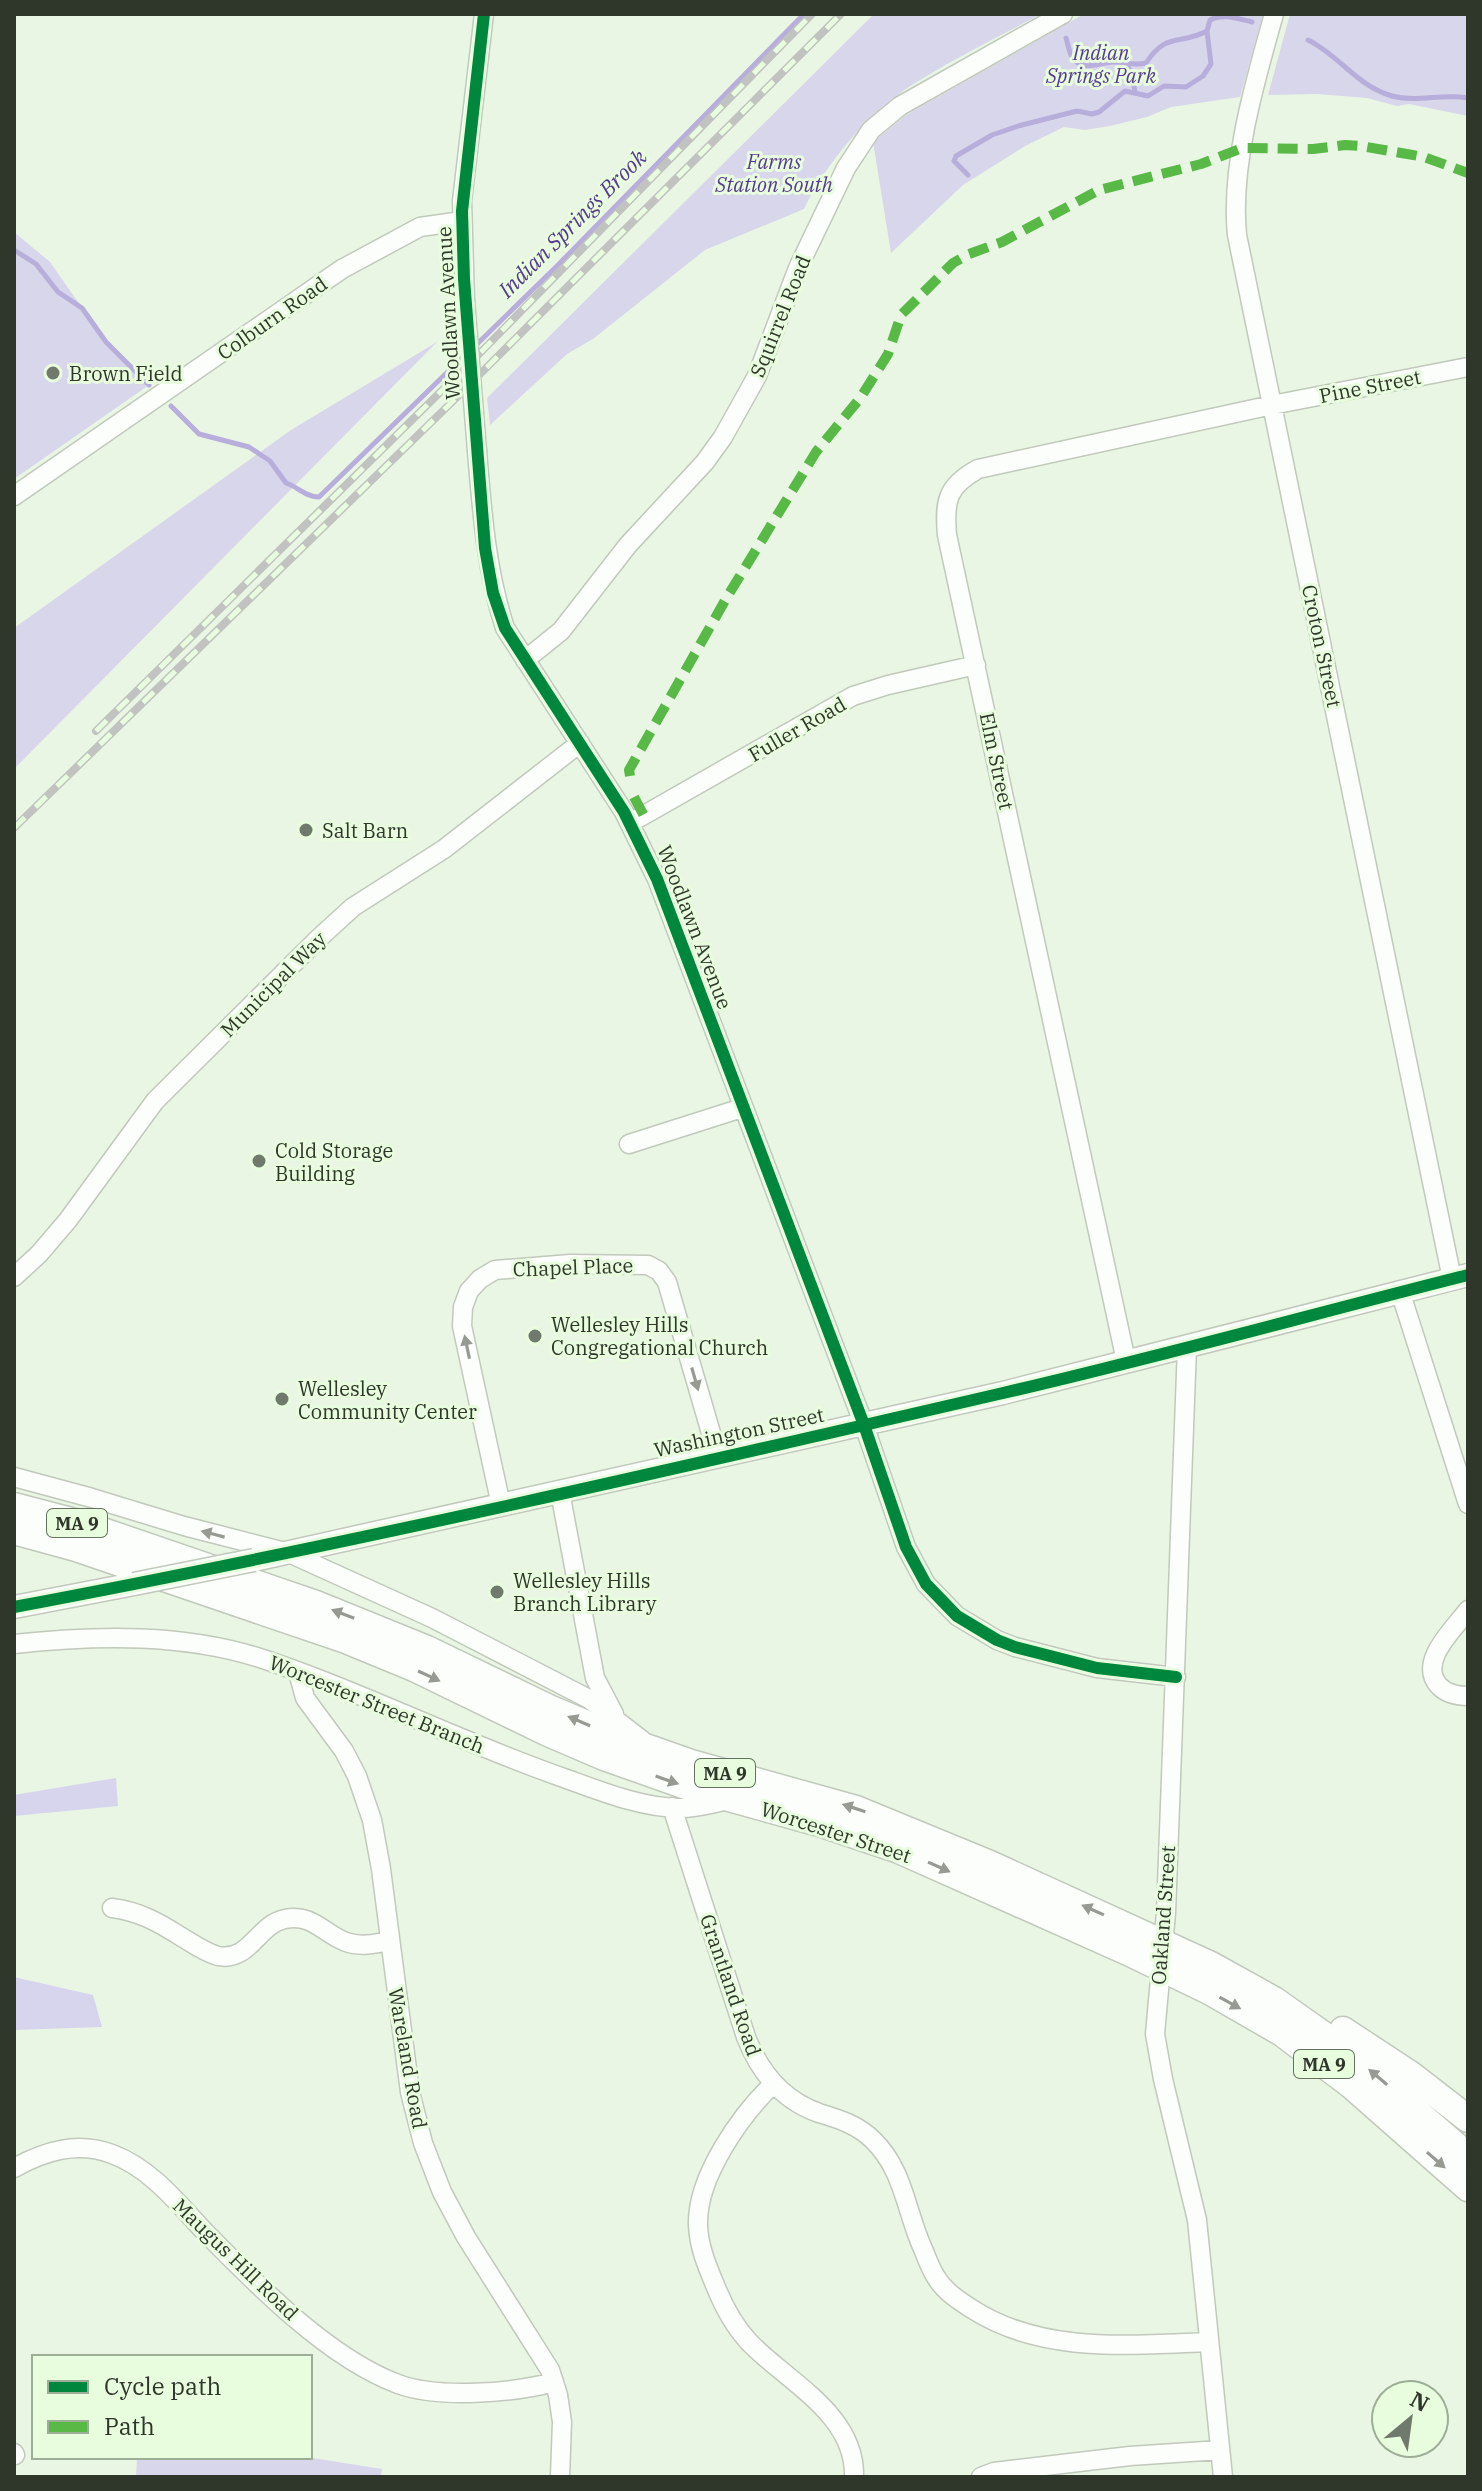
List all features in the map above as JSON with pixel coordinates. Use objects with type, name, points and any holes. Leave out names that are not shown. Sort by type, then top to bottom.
[{"type":"highway","name":"Worcester Street","points":[[14,1506],[79,1523],[344,1615],[427,1649],[578,1721],[657,1752],[884,1819],[1162,1955],[1306,2050],[1351,2085],[1468,2188]]},
{"type":"highway","name":"Worcester Street","points":[[14,1531],[76,1548],[346,1640],[414,1668],[575,1745],[660,1778],[819,1823],[899,1850],[1162,1955],[1211,1965],[1274,2000],[1323,2033],[1468,2156]]},
{"type":"highway","points":[[1211,1965],[1292,2001],[1343,2030],[1410,2074],[1468,2119]]},
{"type":"main road","name":"Washington Street","points":[[14,1607],[289,1553],[864,1425],[1460,1277]]},
{"type":"street","name":"Woodlawn Avenue","points":[[484,14],[462,221],[465,300],[485,548],[493,593],[505,628],[630,823],[660,887],[864,1425],[912,1561],[936,1596],[957,1616],[997,1640],[1033,1653],[1097,1668],[1176,1677]]},
{"type":"street","name":"Squirrel Road","points":[[525,660],[561,631],[628,545],[705,462],[723,437],[768,352],[798,268],[846,168],[871,130],[900,106],[1063,14]]},
{"type":"street","name":"Croton Street","points":[[1274,14],[1242,148],[1235,213],[1237,235],[1460,1277]]},
{"type":"street","name":"Colburn Road","points":[[14,496],[342,269],[420,227],[462,221]]},
{"type":"street","name":"Pine Street","points":[[1272,405],[1468,367]]},
{"type":"street","name":"Elm Street","points":[[1126,1361],[947,535],[945,512],[950,493],[960,478],[978,469],[1272,405]]},
{"type":"street","name":"Fuller Road","points":[[630,823],[853,696],[878,687],[976,665]]},
{"type":"street","name":"Municipal Way","points":[[14,1277],[68,1220],[155,1101],[331,927],[362,901],[444,849],[580,743]]},
{"type":"street","points":[[629,1144],[742,1108]]},
{"type":"street","name":"Chapel Place","points":[[501,1505],[462,1326],[463,1307],[469,1291],[480,1279],[495,1270],[570,1264],[648,1265],[659,1271],[667,1282],[718,1457]]},
{"type":"street","points":[[1400,1291],[1468,1504]]},
{"type":"street","name":"Oakland Street","points":[[1187,1346],[1176,1677],[1162,1955],[1155,2020],[1156,2044],[1197,2220],[1223,2477]]},
{"type":"street","points":[[14,1477],[289,1553],[422,1613],[589,1699],[657,1752]]},
{"type":"street","points":[[560,1492],[595,1678],[609,1707],[622,1724]]},
{"type":"street","points":[[1468,1610],[1434,1656],[1431,1669],[1435,1681],[1444,1689],[1468,1696]]},
{"type":"street","name":"Worcester Street Branch","points":[[14,1644],[88,1638],[171,1642],[231,1650],[298,1672],[540,1770],[605,1791],[672,1807],[731,1800]]},
{"type":"street","points":[[504,1655],[565,1676],[595,1678]]},
{"type":"street","name":"Wareland Road","points":[[298,1672],[302,1692],[344,1751],[367,1804],[379,1853],[410,2092],[428,2159],[462,2230],[537,2347],[554,2382],[562,2422],[560,2477]]},
{"type":"street","name":"Grantland Road","points":[[672,1807],[755,2057],[773,2084],[802,2106],[858,2128],[880,2148],[895,2168],[919,2241],[936,2278],[954,2297],[987,2318],[1031,2336],[1106,2346],[1208,2342]]},
{"type":"street","points":[[112,1908],[143,1915],[199,1948],[226,1957],[242,1952],[279,1920],[294,1917],[314,1921],[347,1942],[366,1945],[389,1941]]},
{"type":"street","points":[[773,2084],[749,2112],[713,2167],[700,2204],[699,2237],[707,2264],[731,2318],[758,2351],[829,2414],[848,2447],[854,2477]]},
{"type":"street","name":"Maugus Hill Road","points":[[14,2168],[61,2148],[98,2150],[124,2159],[148,2174],[292,2315],[357,2362],[398,2384],[437,2391],[509,2391],[554,2382]]},
{"type":"street","points":[[981,2477],[994,2472],[1130,2456],[1220,2450]]},
{"type":"green space","name":"Farms Station South","points":[[874,14],[1041,14],[943,66],[896,96],[850,140],[824,174],[804,209],[705,250],[593,339],[567,354],[490,425],[487,398]]},
{"type":"green space","name":"Indian Springs Park","points":[[1084,14],[1263,14],[1240,97],[1171,107],[1147,117],[1110,126],[1085,130],[1064,127],[1025,146],[963,185],[891,253],[873,142],[906,115]]},
{"type":"green space","points":[[1290,14],[1468,14],[1468,116],[1409,104],[1397,106],[1367,98],[1317,94],[1268,95]]},
{"type":"green space","points":[[14,232],[50,262],[106,342],[149,385],[14,479]]},
{"type":"green space","points":[[437,342],[14,769],[14,628],[291,430]]},
{"type":"green space","points":[[312,2458],[382,2469],[381,2477],[136,2477],[137,2459]]},
{"type":"shaded area","points":[[116,1778],[118,1806],[14,1816],[14,1795]]},
{"type":"shaded area","points":[[14,1977],[93,1995],[102,2027],[14,2030]]},
{"type":"waterway","name":"Indian Springs Brook","points":[[473,348],[804,14]]},
{"type":"waterway","name":"Indian Springs Brook","points":[[1066,38],[1072,57],[1081,65],[1114,62],[1142,64],[1167,43],[1207,31],[1210,20],[1215,18],[1231,17],[1252,22]]},
{"type":"waterway","points":[[968,175],[954,161],[956,156],[992,135],[1077,111],[1099,112],[1125,91],[1148,96],[1164,86],[1186,87],[1203,76],[1211,64],[1207,31]]},
{"type":"waterway","name":"Indian Springs Brook","points":[[1308,40],[1380,92],[1402,98],[1468,98]]},
{"type":"waterway","points":[[1127,65],[1135,92]]},
{"type":"waterway","name":"Indian Springs Brook","points":[[14,250],[36,264],[58,292],[82,308],[106,342],[149,385]]},
{"type":"waterway","name":"Indian Springs Brook","points":[[171,406],[199,434],[249,447],[270,461],[286,483],[319,497],[463,357]]},
{"type":"railway","points":[[96,731],[480,353],[812,14]]},
{"type":"railway","points":[[14,828],[452,402],[841,14]]},
{"type":"marked path","points":[[630,776],[629,770],[727,597],[816,452],[861,397],[888,354],[901,315],[953,263],[1002,242],[1099,190],[1201,164],[1242,148],[1361,146],[1424,157],[1468,173]]},
{"type":"marked path","points":[[634,797],[644,816]]},
{"type":"cycle path","points":[[484,14],[462,211],[464,279],[485,548],[493,593],[505,628],[624,812],[657,879],[864,1425],[906,1547],[926,1584],[957,1616],[1015,1647],[1097,1668],[1176,1677]]},
{"type":"cycle path","points":[[14,1607],[386,1532],[757,1450],[1061,1379],[1468,1275]]},
{"type":"place","name":"Brown Field","points":[[53,373]]},
{"type":"place","name":"Salt Barn","points":[[306,830]]},
{"type":"place","name":"Cold Storage Building","points":[[259,1161]]},
{"type":"place","name":"Wellesley Hills Congregational Church","points":[[535,1336]]},
{"type":"place","name":"Wellesley Community Center","points":[[282,1399]]},
{"type":"place","name":"Wellesley Hills Branch Library","points":[[497,1592]]}]
